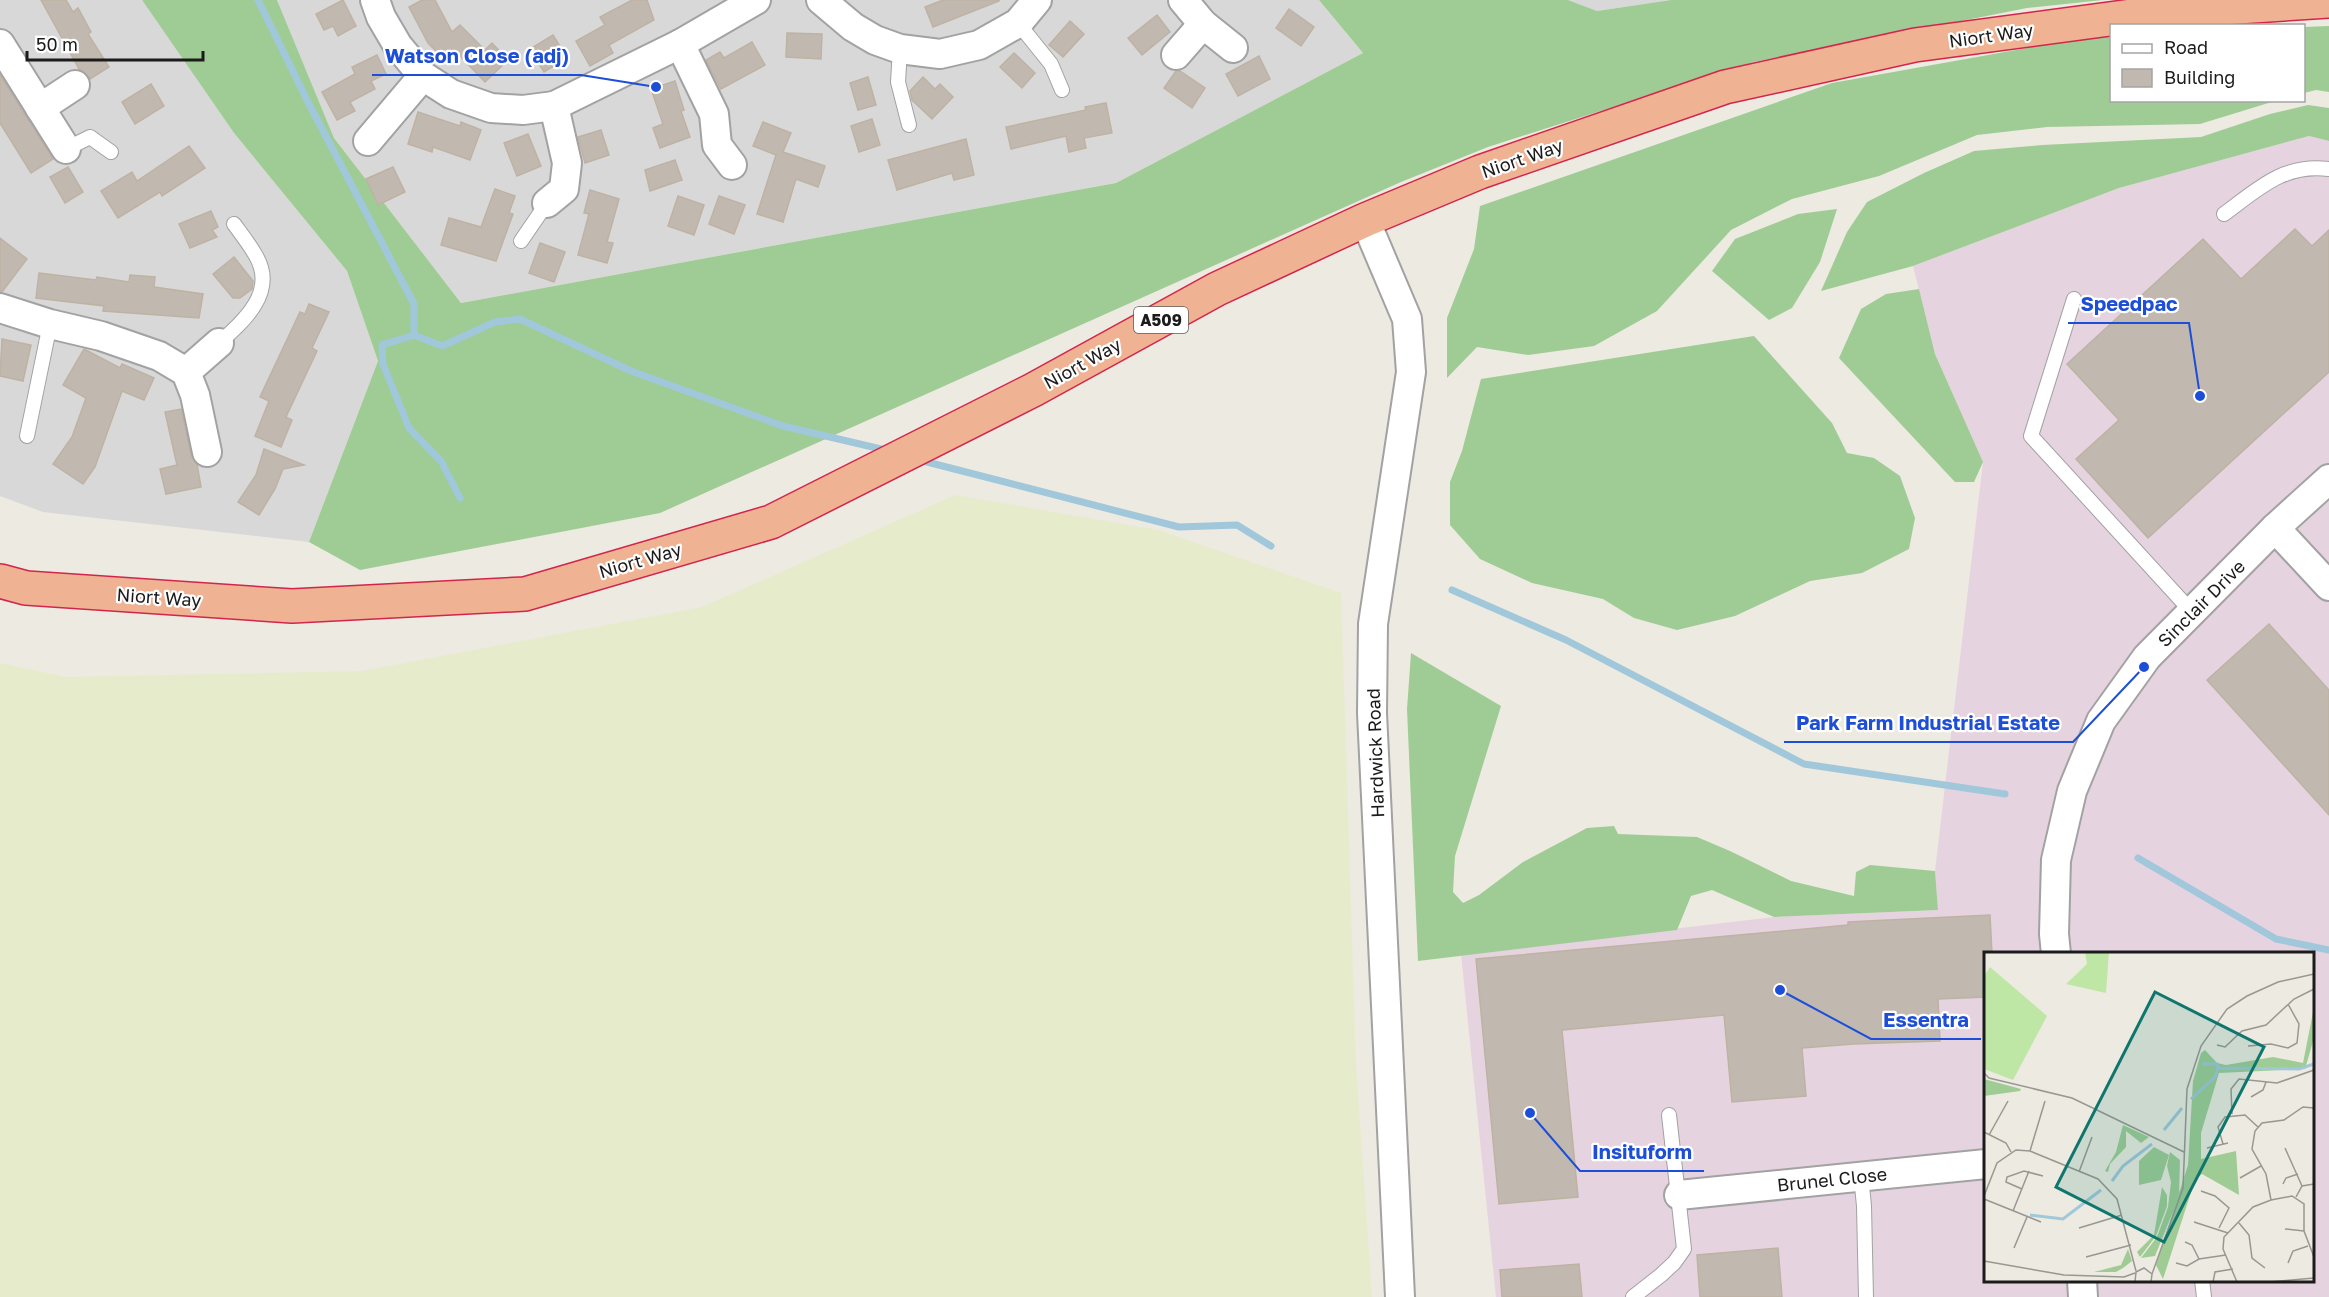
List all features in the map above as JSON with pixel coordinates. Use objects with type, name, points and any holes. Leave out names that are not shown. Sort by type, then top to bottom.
[{"type":"highway","name":"Niort Way","points":[[0,581],[26,588],[291,606],[525,594],[771,522],[1033,390],[1217,289],[1365,220],[1480,172],[1725,87],[1915,45],[2162,12],[2329,1]]},
{"type":"street","points":[[375,0],[381,17],[398,46],[423,76],[451,94],[491,108],[523,110],[554,106],[680,44],[756,0]]},
{"type":"street","points":[[821,0],[853,27],[875,40],[900,49],[940,54],[978,45],[1018,23],[1036,0]]},
{"type":"street","points":[[1183,0],[1203,24],[1233,48]]},
{"type":"street","points":[[1176,55],[1203,24]]},
{"type":"street","points":[[0,44],[66,149]]},
{"type":"street","points":[[680,44],[714,114],[717,146],[732,165]]},
{"type":"street","points":[[368,141],[423,76]]},
{"type":"street","points":[[40,108],[75,85]]},
{"type":"street","points":[[548,203],[564,189],[567,163],[554,106]]},
{"type":"street","name":"Hardwick Road","points":[[1365,220],[1407,319],[1411,372],[1373,635],[1372,725],[1400,1297]]},
{"type":"street","points":[[0,308],[50,324],[101,336],[159,356],[186,372],[195,395],[207,452]]},
{"type":"street","points":[[186,372],[219,343]]},
{"type":"street","name":"Sinclair Drive","points":[[2056,952],[2054,934],[2056,860],[2072,791],[2101,721],[2147,657],[2275,528],[2329,479]]},
{"type":"street","points":[[2275,528],[2329,586]]},
{"type":"street","name":"Brunel Close","points":[[1679,1195],[1984,1164]]},
{"type":"street","points":[[2082,1282],[2084,1297]]},
{"type":"lane","points":[[1018,23],[1051,64],[1062,90]]},
{"type":"lane","points":[[900,49],[898,82],[909,125]]},
{"type":"lane","points":[[66,149],[90,137],[111,152]]},
{"type":"lane","points":[[2224,214],[2273,178],[2296,169],[2329,169]]},
{"type":"lane","points":[[521,241],[548,203]]},
{"type":"lane","points":[[219,343],[241,323],[256,304],[263,282],[258,257],[234,224]]},
{"type":"lane","points":[[2074,299],[2031,436],[2192,612]]},
{"type":"lane","points":[[27,436],[50,324]]},
{"type":"lane","points":[[1633,1297],[1674,1263],[1684,1249],[1669,1115]]},
{"type":"lane","points":[[1861,1176],[1866,1297]]},
{"type":"lane","points":[[2202,1282],[2204,1297]]},
{"type":"shaded area","points":[[0,0],[142,0],[234,133],[347,271],[378,361],[309,542],[43,512],[0,496]]},
{"type":"shaded area","points":[[277,0],[1319,0],[1363,53],[1116,183],[461,303],[334,138]]},
{"type":"shaded area","points":[[1568,0],[1671,0],[1597,11]]},
{"type":"shaded area","points":[[2309,136],[2329,141],[2329,1297],[1496,1297],[1461,954],[1774,917],[1938,910],[1935,871],[1983,462],[1935,354],[1913,266],[2119,188]]},
{"type":"green space","points":[[142,0],[277,0],[334,138],[461,303],[1116,183],[1363,53],[1319,0],[1568,0],[1597,11],[1671,0],[2103,0],[2027,8],[1754,62],[1488,147],[1401,182],[660,513],[360,570],[309,542],[378,361],[347,271],[234,133]]},
{"type":"green space","points":[[2329,26],[2329,92],[2316,90],[2305,93],[2305,27]]},
{"type":"green space","points":[[2110,35],[2110,102],[2272,102],[2200,124],[2047,127],[1977,135],[1879,176],[1792,199],[1731,230],[1657,311],[1594,346],[1528,355],[1477,347],[1447,378],[1447,318],[1474,249],[1480,206],[1832,83]]},
{"type":"green space","points":[[2308,105],[2329,108],[2329,141],[2309,136],[2119,188],[1913,266],[1821,291],[1847,232],[1867,202],[1974,151],[2042,145],[2201,137],[2270,114]]},
{"type":"green space","points":[[1837,209],[1820,262],[1792,308],[1769,320],[1712,271],[1735,239],[1798,214]]},
{"type":"green space","points":[[1919,289],[1935,354],[1983,462],[1974,482],[1955,482],[1839,358],[1861,309],[1886,294]]},
{"type":"green space","points":[[1754,336],[1832,423],[1847,453],[1874,458],[1900,476],[1915,518],[1909,549],[1862,573],[1810,581],[1735,616],[1677,630],[1634,618],[1603,599],[1532,583],[1480,559],[1450,525],[1450,482],[1462,451],[1481,379]]},
{"type":"green space","points":[[955,495],[1158,530],[1341,593],[1356,1064],[1372,1297],[0,1297],[0,663],[66,677],[362,671],[702,607]]},
{"type":"green space","points":[[1411,653],[1501,706],[1455,856],[1453,892],[1463,903],[1479,895],[1523,862],[1587,828],[1614,826],[1618,834],[1697,837],[1791,881],[1854,896],[1856,872],[1870,865],[1935,871],[1938,910],[1774,917],[1712,890],[1691,896],[1677,930],[1418,961],[1407,709]]},
{"type":"building","points":[[41,0],[66,0],[73,12],[78,8],[91,32],[88,34],[109,67],[90,79],[79,69]]},
{"type":"building","points":[[343,0],[356,26],[338,36],[333,26],[324,30],[316,14]]},
{"type":"building","points":[[422,0],[435,0],[452,32],[460,25],[485,50],[492,43],[508,60],[485,82],[457,53],[447,62],[428,43],[409,7]]},
{"type":"building","points":[[632,0],[647,0],[654,20],[609,45],[613,53],[590,66],[576,41],[605,25],[600,17]]},
{"type":"building","points":[[943,0],[999,1],[933,27],[925,7]]},
{"type":"building","points":[[1289,9],[1314,27],[1301,46],[1276,28]]},
{"type":"building","points":[[1157,15],[1170,32],[1142,55],[1128,38]]},
{"type":"building","points":[[1070,21],[1084,34],[1063,57],[1049,45]]},
{"type":"building","points":[[787,33],[822,34],[821,59],[786,57]]},
{"type":"building","points":[[553,35],[567,58],[544,72],[530,49]]},
{"type":"building","points":[[752,42],[765,65],[721,89],[706,60],[720,52],[724,58]]},
{"type":"building","points":[[1014,53],[1035,73],[1022,88],[1000,67]]},
{"type":"building","points":[[377,55],[386,74],[371,81],[375,89],[350,102],[355,111],[337,120],[322,92],[355,74],[352,67]]},
{"type":"building","points":[[1259,56],[1270,79],[1238,96],[1226,74]]},
{"type":"building","points":[[1176,71],[1180,71],[1205,88],[1192,108],[1164,88]]},
{"type":"building","points":[[0,75],[53,159],[31,173],[0,123]]},
{"type":"building","points":[[868,77],[876,105],[858,110],[850,83]]},
{"type":"building","points":[[923,77],[935,89],[940,84],[953,97],[932,119],[912,100],[910,91]]},
{"type":"building","points":[[675,81],[684,110],[681,111],[690,137],[660,148],[653,128],[663,124],[651,89]]},
{"type":"building","points":[[151,84],[164,106],[135,124],[122,102]]},
{"type":"building","points":[[1106,103],[1112,133],[1084,138],[1086,148],[1069,152],[1066,136],[1011,149],[1006,127],[1086,110],[1085,107]]},
{"type":"building","points":[[418,112],[460,126],[461,122],[481,130],[470,160],[433,147],[432,152],[408,144]]},
{"type":"building","points":[[872,119],[880,145],[859,152],[851,126]]},
{"type":"building","points":[[763,122],[791,133],[783,152],[825,166],[818,187],[796,179],[783,222],[757,214],[776,155],[753,146]]},
{"type":"building","points":[[601,130],[609,155],[585,163],[578,137]]},
{"type":"building","points":[[528,134],[541,166],[517,176],[504,143]]},
{"type":"building","points":[[966,139],[974,175],[954,180],[952,173],[897,190],[888,160]]},
{"type":"building","points":[[189,146],[205,168],[162,196],[160,192],[118,218],[101,191],[132,172],[137,181]]},
{"type":"building","points":[[675,160],[682,180],[650,191],[645,170]]},
{"type":"building","points":[[68,167],[83,192],[65,203],[50,177]]},
{"type":"building","points":[[393,167],[405,192],[378,205],[366,179]]},
{"type":"building","points":[[495,189],[515,196],[509,213],[513,214],[496,261],[441,245],[449,218],[481,227]]},
{"type":"building","points":[[590,190],[619,199],[607,242],[613,243],[607,263],[578,255],[589,214],[584,213]]},
{"type":"building","points":[[678,196],[704,205],[694,235],[668,226]]},
{"type":"building","points":[[719,196],[745,205],[734,234],[709,224]]},
{"type":"building","points":[[211,211],[218,227],[212,230],[217,237],[190,248],[179,224]]},
{"type":"building","points":[[2295,229],[2312,246],[2329,230],[2329,372],[2148,538],[2076,459],[2119,420],[2067,364],[2203,239],[2241,279]]},
{"type":"building","points":[[0,238],[27,259],[2,292],[0,292]]},
{"type":"building","points":[[540,243],[565,252],[554,282],[529,273]]},
{"type":"building","points":[[234,257],[253,281],[252,289],[240,298],[233,298],[213,274]]},
{"type":"building","points":[[39,273],[129,282],[130,275],[155,277],[154,287],[203,294],[199,318],[103,311],[104,306],[36,298]]},
{"type":"building","points":[[309,304],[329,312],[312,348],[317,351],[286,417],[292,420],[281,447],[255,436],[269,401],[260,397],[300,312],[305,314]]},
{"type":"building","points":[[2,339],[31,345],[23,381],[0,376]]},
{"type":"building","points":[[84,349],[120,368],[122,364],[154,378],[144,400],[122,391],[95,467],[83,484],[53,464],[72,437],[86,398],[63,385]]},
{"type":"building","points":[[181,409],[191,455],[197,464],[201,487],[166,494],[160,469],[177,465],[165,412]]},
{"type":"building","points":[[264,449],[304,465],[283,469],[275,489],[259,515],[238,502],[256,475]]},
{"type":"building","points":[[2269,624],[2329,690],[2329,815],[2207,680]]},
{"type":"building","points":[[1990,915],[1992,952],[1984,952],[1984,997],[1938,999],[1940,1041],[1802,1048],[1806,1096],[1732,1102],[1724,1015],[1562,1030],[1578,1197],[1499,1204],[1476,959],[1848,925],[1848,922]]},
{"type":"building","points":[[1778,1248],[1782,1297],[1700,1297],[1697,1255]]},
{"type":"building","points":[[1579,1264],[1582,1297],[1502,1297],[1500,1270]]},
{"type":"waterway","points":[[258,0],[310,106],[414,304],[414,335],[442,346],[495,322],[520,319],[631,371],[783,426],[881,449]]},
{"type":"waterway","points":[[414,335],[382,345],[383,364],[409,428],[441,461],[460,498]]},
{"type":"waterway","points":[[927,462],[1179,527],[1237,525],[1271,546]]},
{"type":"waterway","points":[[1452,590],[1566,640],[1804,764],[2005,794]]},
{"type":"waterway","points":[[2138,858],[2276,939],[2329,950]]},
{"type":"place","name":"Watson Close (adj)","points":[[656,87]]},
{"type":"place","name":"Speedpac","points":[[2200,396]]},
{"type":"place","name":"Park Farm Industrial Estate","points":[[2144,667]]},
{"type":"place","name":"Essentra","points":[[1780,990]]},
{"type":"place","name":"Insituform","points":[[1530,1113]]}]
